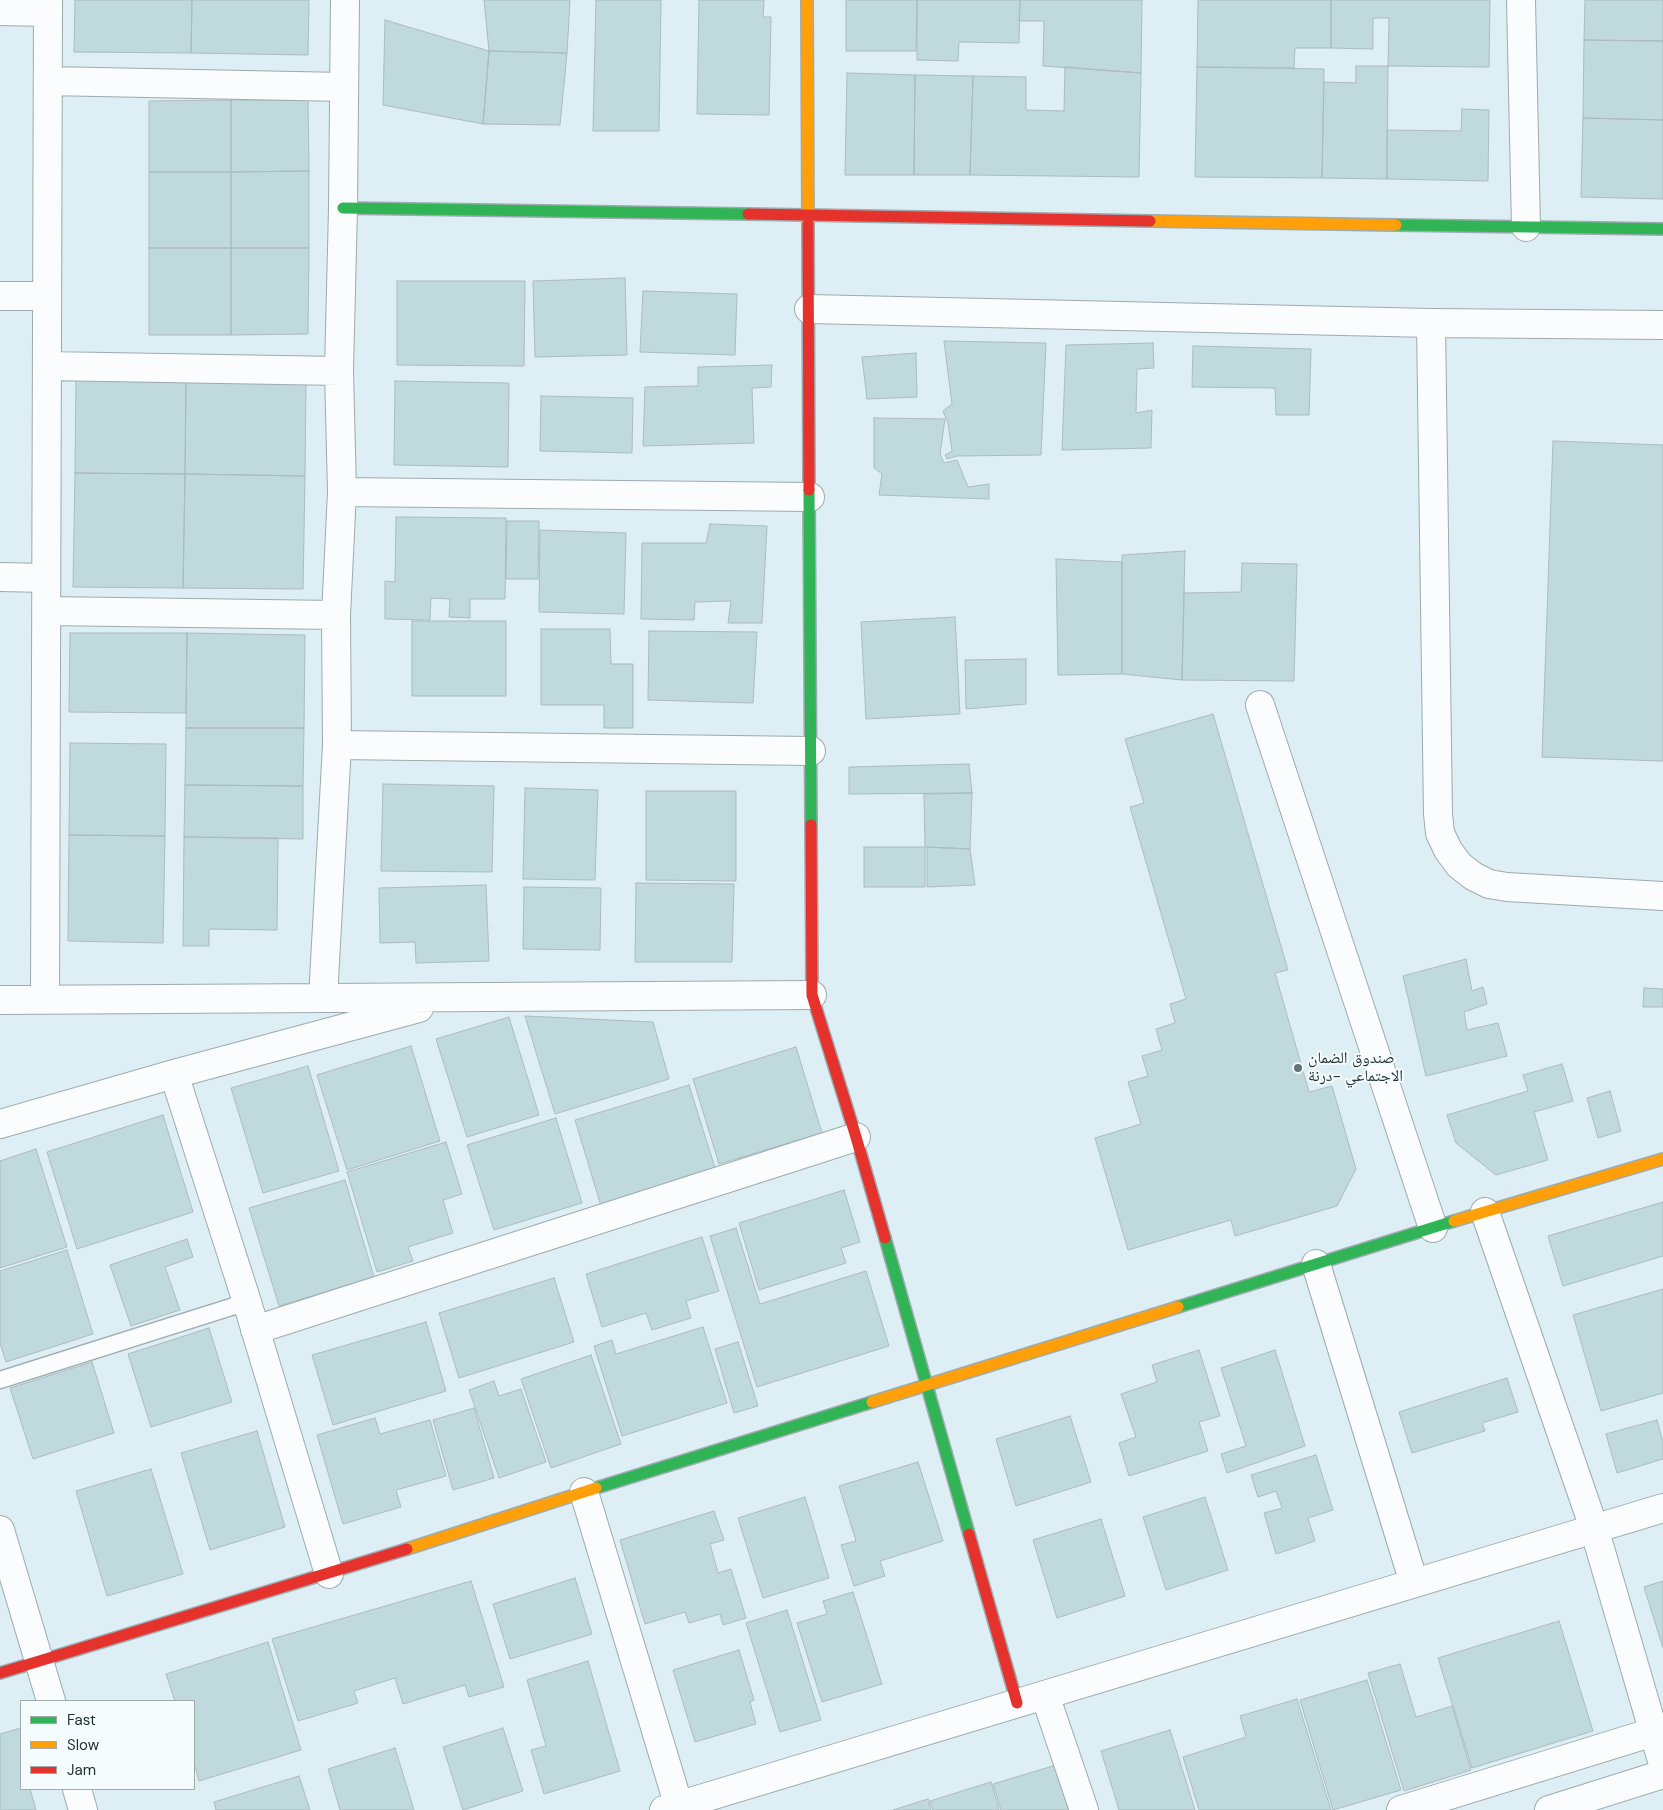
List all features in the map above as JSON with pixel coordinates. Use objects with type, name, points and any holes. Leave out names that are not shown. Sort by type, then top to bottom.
[{"type":"street","points":[[322,998],[337,745],[336,616],[342,492],[339,371],[344,208],[345,0]]},
{"type":"street","points":[[807,0],[812,995],[856,1137],[1017,1703]]},
{"type":"street","points":[[1521,0],[1526,227]]},
{"type":"street","points":[[0,11],[48,6],[45,1000]]},
{"type":"street","points":[[48,81],[344,87]]},
{"type":"street","points":[[344,208],[1663,229]]},
{"type":"street","points":[[0,296],[47,296]]},
{"type":"street","points":[[809,308],[1431,323],[1663,325]]},
{"type":"street","points":[[1431,323],[1438,814],[1440,832],[1448,850],[1459,865],[1473,876],[1489,884],[1507,887],[1663,896]]},
{"type":"street","points":[[47,366],[339,371]]},
{"type":"street","points":[[342,492],[810,497]]},
{"type":"street","points":[[0,577],[46,578]]},
{"type":"street","points":[[46,611],[336,616]]},
{"type":"street","points":[[1260,705],[1433,1228]]},
{"type":"street","points":[[337,745],[811,751]]},
{"type":"street","points":[[0,1000],[812,995]]},
{"type":"street","points":[[0,1124],[174,1074],[457,998]]},
{"type":"street","points":[[174,1074],[256,1330],[329,1574]]},
{"type":"street","points":[[256,1330],[856,1137]]},
{"type":"street","points":[[0,1673],[329,1574],[926,1385],[1485,1212],[1663,1159]]},
{"type":"street","points":[[1485,1212],[1594,1528],[1658,1731],[1663,1764]]},
{"type":"street","points":[[1316,1264],[1414,1583]]},
{"type":"street","points":[[584,1492],[674,1809],[1017,1703],[1663,1508]]},
{"type":"street","points":[[0,1530],[51,1700]]},
{"type":"street","points":[[1045,1695],[1084,1810]]},
{"type":"street","points":[[1401,1810],[1658,1731]]},
{"type":"street","points":[[1549,1810],[1663,1774]]},
{"type":"street","points":[[77,1790],[83,1810]]},
{"type":"lane","points":[[0,1380],[247,1302]]},
{"type":"building","points":[[75,0],[192,0],[191,53],[74,52]]},
{"type":"building","points":[[192,0],[309,0],[308,55],[191,53]]},
{"type":"building","points":[[484,0],[570,0],[567,53],[489,51]]},
{"type":"building","points":[[596,0],[661,0],[659,131],[593,131]]},
{"type":"building","points":[[699,0],[764,0],[763,17],[771,17],[769,115],[697,114]]},
{"type":"building","points":[[846,0],[917,0],[916,51],[846,51]]},
{"type":"building","points":[[917,0],[1020,0],[1019,43],[959,42],[958,61],[917,60]]},
{"type":"building","points":[[1020,0],[1142,0],[1141,73],[1043,66],[1044,21],[1019,21]]},
{"type":"building","points":[[1198,0],[1331,0],[1331,48],[1295,48],[1294,68],[1197,67]]},
{"type":"building","points":[[1331,0],[1490,0],[1489,67],[1388,66],[1389,18],[1373,18],[1373,49],[1331,48]]},
{"type":"building","points":[[1585,0],[1663,0],[1663,41],[1584,40]]},
{"type":"building","points":[[385,20],[489,51],[483,124],[383,105]]},
{"type":"building","points":[[1584,40],[1663,41],[1663,120],[1583,118]]},
{"type":"building","points":[[489,51],[567,53],[560,125],[483,124]]},
{"type":"building","points":[[1356,66],[1388,66],[1387,179],[1322,178],[1324,82],[1356,83]]},
{"type":"building","points":[[1065,67],[1141,73],[1139,177],[970,175],[973,76],[1026,77],[1026,110],[1064,111]]},
{"type":"building","points":[[1197,67],[1324,69],[1322,178],[1195,177]]},
{"type":"building","points":[[847,73],[915,75],[914,175],[845,175]]},
{"type":"building","points":[[915,75],[973,76],[970,175],[914,175]]},
{"type":"building","points":[[231,100],[231,172],[149,172],[149,101]]},
{"type":"building","points":[[231,100],[308,100],[309,171],[231,172]]},
{"type":"building","points":[[1462,109],[1489,110],[1488,181],[1387,179],[1387,130],[1461,131]]},
{"type":"building","points":[[1583,118],[1663,120],[1663,199],[1581,197]]},
{"type":"building","points":[[309,171],[309,248],[231,248],[231,172]]},
{"type":"building","points":[[149,172],[231,172],[231,248],[149,248]]},
{"type":"building","points":[[149,248],[231,248],[231,335],[149,335]]},
{"type":"building","points":[[231,248],[309,248],[308,334],[231,335]]},
{"type":"building","points":[[625,278],[627,355],[535,357],[533,281]]},
{"type":"building","points":[[397,281],[525,281],[524,366],[397,365]]},
{"type":"building","points":[[643,291],[737,294],[735,355],[640,352]]},
{"type":"building","points":[[944,341],[1046,343],[1041,455],[957,456],[947,459],[945,455],[952,451],[948,423],[943,411],[952,404]]},
{"type":"building","points":[[1153,343],[1154,368],[1137,369],[1136,413],[1152,410],[1151,448],[1062,450],[1066,345]]},
{"type":"building","points":[[1193,346],[1311,349],[1309,415],[1276,415],[1275,388],[1192,387]]},
{"type":"building","points":[[916,353],[917,397],[867,399],[862,357]]},
{"type":"building","points":[[772,365],[771,387],[752,388],[754,443],[643,446],[645,387],[698,386],[698,367]]},
{"type":"building","points":[[76,378],[186,379],[185,474],[75,473]]},
{"type":"building","points":[[186,379],[306,381],[305,476],[185,474]]},
{"type":"building","points":[[395,381],[509,383],[508,467],[394,465]]},
{"type":"building","points":[[541,396],[633,398],[632,453],[540,451]]},
{"type":"building","points":[[874,418],[945,419],[940,454],[944,463],[957,460],[968,487],[989,484],[989,499],[879,495],[882,474],[874,468]]},
{"type":"building","points":[[1553,441],[1663,445],[1663,761],[1542,757]]},
{"type":"building","points":[[75,473],[185,474],[183,588],[73,587]]},
{"type":"building","points":[[185,474],[305,476],[303,589],[183,588]]},
{"type":"building","points":[[396,517],[506,518],[505,599],[470,599],[470,618],[449,617],[450,599],[431,598],[430,620],[385,619],[385,581],[395,582]]},
{"type":"building","points":[[507,521],[539,521],[538,579],[506,579]]},
{"type":"building","points":[[710,524],[767,526],[762,623],[728,623],[731,601],[695,602],[694,620],[641,619],[642,543],[706,543]]},
{"type":"building","points":[[540,530],[626,533],[624,614],[539,612]]},
{"type":"building","points":[[1185,551],[1182,680],[1122,674],[1122,555]]},
{"type":"building","points":[[1056,559],[1122,562],[1122,674],[1058,675]]},
{"type":"building","points":[[1242,563],[1297,564],[1294,681],[1182,680],[1184,593],[1241,592]]},
{"type":"building","points":[[955,617],[960,714],[866,719],[861,622]]},
{"type":"building","points":[[412,621],[506,621],[506,696],[412,696]]},
{"type":"building","points":[[541,629],[610,629],[611,664],[633,664],[633,728],[604,728],[604,705],[541,705]]},
{"type":"building","points":[[649,631],[757,632],[753,703],[648,700]]},
{"type":"building","points":[[70,633],[187,633],[186,713],[69,712]]},
{"type":"building","points":[[187,633],[305,635],[304,728],[186,728]]},
{"type":"building","points":[[1026,659],[1026,704],[966,709],[965,660]]},
{"type":"building","points":[[1213,714],[1288,970],[1275,973],[1309,1092],[1332,1086],[1356,1169],[1337,1206],[1235,1236],[1231,1220],[1128,1250],[1095,1138],[1141,1124],[1128,1082],[1148,1076],[1142,1056],[1162,1050],[1156,1029],[1175,1023],[1170,1004],[1186,999],[1130,807],[1144,803],[1125,739]]},
{"type":"building","points":[[186,728],[304,728],[303,786],[185,785]]},
{"type":"building","points":[[70,743],[166,744],[165,836],[69,835]]},
{"type":"building","points":[[969,764],[972,793],[849,794],[849,767]]},
{"type":"building","points":[[383,784],[494,786],[492,872],[381,871]]},
{"type":"building","points":[[185,785],[303,786],[303,839],[184,837]]},
{"type":"building","points":[[525,788],[598,790],[595,880],[523,879]]},
{"type":"building","points":[[646,791],[736,791],[736,881],[646,880]]},
{"type":"building","points":[[972,793],[970,849],[925,847],[924,794]]},
{"type":"building","points":[[69,835],[165,836],[163,943],[68,941]]},
{"type":"building","points":[[184,837],[278,838],[277,930],[209,929],[209,946],[183,946]]},
{"type":"building","points":[[864,847],[925,847],[925,887],[864,887]]},
{"type":"building","points":[[927,847],[970,849],[975,885],[927,887]]},
{"type":"building","points":[[636,883],[734,884],[732,962],[635,962]]},
{"type":"building","points":[[486,885],[489,961],[416,963],[415,942],[380,943],[379,888]]},
{"type":"building","points":[[524,887],[601,888],[600,950],[523,949]]},
{"type":"building","points":[[1466,959],[1472,991],[1483,987],[1487,1004],[1464,1012],[1467,1030],[1498,1023],[1507,1056],[1426,1076],[1403,976]]},
{"type":"building","points":[[1644,988],[1663,989],[1663,1007],[1643,1007]]},
{"type":"building","points":[[525,1016],[653,1022],[669,1079],[555,1114]]},
{"type":"building","points":[[509,1017],[539,1115],[467,1137],[436,1039]]},
{"type":"building","points":[[411,1046],[440,1141],[347,1170],[317,1075]]},
{"type":"building","points":[[796,1047],[822,1133],[719,1164],[693,1079]]},
{"type":"building","points":[[1562,1064],[1573,1101],[1534,1112],[1548,1160],[1496,1175],[1456,1143],[1447,1115],[1528,1091],[1523,1075]]},
{"type":"building","points":[[308,1066],[339,1171],[263,1193],[231,1088]]},
{"type":"building","points":[[689,1085],[716,1171],[601,1206],[575,1120]]},
{"type":"building","points":[[1610,1091],[1621,1131],[1598,1138],[1587,1098]]},
{"type":"building","points":[[163,1115],[193,1212],[77,1249],[47,1152]]},
{"type":"building","points":[[556,1118],[582,1203],[494,1230],[467,1145]]},
{"type":"building","points":[[446,1142],[462,1194],[443,1200],[453,1233],[408,1247],[413,1261],[377,1272],[347,1172]]},
{"type":"building","points":[[36,1149],[67,1247],[0,1268],[0,1161]]},
{"type":"building","points":[[345,1180],[374,1277],[279,1306],[249,1208]]},
{"type":"building","points":[[844,1190],[860,1242],[841,1248],[846,1263],[759,1290],[739,1223]]},
{"type":"building","points":[[1663,1202],[1663,1256],[1563,1286],[1548,1236]]},
{"type":"building","points":[[736,1228],[760,1304],[866,1271],[889,1346],[757,1387],[710,1236]]},
{"type":"building","points":[[702,1237],[719,1291],[686,1301],[691,1318],[652,1330],[646,1313],[602,1327],[586,1274]]},
{"type":"building","points":[[187,1239],[193,1257],[165,1267],[180,1310],[131,1326],[110,1265]]},
{"type":"building","points":[[67,1250],[93,1334],[6,1362],[0,1343],[0,1271]]},
{"type":"building","points":[[554,1278],[574,1342],[459,1378],[439,1313]]},
{"type":"building","points":[[1663,1289],[1663,1393],[1601,1411],[1573,1315]]},
{"type":"building","points":[[426,1322],[446,1391],[333,1425],[312,1355]]},
{"type":"building","points":[[703,1327],[727,1403],[622,1436],[594,1346],[612,1340],[616,1354]]},
{"type":"building","points":[[209,1328],[232,1402],[151,1427],[128,1354]]},
{"type":"building","points":[[738,1342],[758,1406],[734,1413],[715,1349]]},
{"type":"building","points":[[1199,1350],[1220,1416],[1199,1422],[1208,1451],[1129,1476],[1119,1443],[1136,1437],[1121,1394],[1157,1382],[1152,1365]]},
{"type":"building","points":[[1275,1350],[1305,1446],[1227,1473],[1221,1454],[1246,1446],[1221,1368]]},
{"type":"building","points":[[591,1355],[621,1444],[551,1468],[521,1379]]},
{"type":"building","points":[[92,1362],[114,1433],[33,1459],[10,1388]]},
{"type":"building","points":[[1507,1378],[1518,1412],[1482,1423],[1485,1431],[1412,1453],[1399,1412]]},
{"type":"building","points":[[494,1381],[499,1396],[521,1389],[546,1462],[499,1478],[469,1390]]},
{"type":"building","points":[[474,1408],[494,1478],[453,1490],[433,1420]]},
{"type":"building","points":[[1070,1416],[1091,1482],[1016,1506],[996,1439]]},
{"type":"building","points":[[375,1418],[380,1434],[430,1420],[446,1476],[396,1490],[401,1507],[343,1524],[317,1435]]},
{"type":"building","points":[[1657,1420],[1663,1442],[1663,1459],[1617,1473],[1606,1434]]},
{"type":"building","points":[[257,1431],[285,1527],[210,1550],[181,1453]]},
{"type":"building","points":[[1316,1455],[1333,1510],[1308,1518],[1315,1541],[1276,1554],[1264,1513],[1282,1508],[1276,1491],[1258,1497],[1251,1475]]},
{"type":"building","points":[[918,1462],[943,1541],[880,1561],[885,1576],[854,1586],[841,1545],[856,1541],[839,1486]]},
{"type":"building","points":[[151,1469],[183,1574],[107,1596],[76,1491]]},
{"type":"building","points":[[805,1497],[829,1578],[763,1598],[738,1518]]},
{"type":"building","points":[[1205,1497],[1228,1570],[1166,1590],[1143,1517]]},
{"type":"building","points":[[714,1511],[724,1540],[710,1544],[718,1573],[731,1569],[746,1618],[723,1625],[720,1614],[689,1623],[685,1612],[645,1624],[620,1540]]},
{"type":"building","points":[[1101,1519],[1125,1596],[1057,1618],[1033,1540]]},
{"type":"building","points":[[575,1578],[592,1634],[510,1659],[493,1604]]},
{"type":"building","points":[[471,1581],[504,1687],[469,1697],[465,1685],[403,1704],[395,1678],[354,1691],[358,1703],[298,1721],[272,1639]]},
{"type":"building","points":[[1663,1581],[1663,1648],[1644,1587]]},
{"type":"building","points":[[853,1592],[882,1684],[822,1702],[797,1623],[827,1614],[823,1601]]},
{"type":"building","points":[[787,1610],[821,1720],[780,1732],[746,1623]]},
{"type":"building","points":[[1559,1621],[1593,1731],[1472,1768],[1438,1658]]},
{"type":"building","points":[[268,1642],[301,1750],[199,1781],[195,1767],[195,1700],[175,1700],[166,1674]]},
{"type":"building","points":[[739,1650],[754,1700],[750,1702],[756,1724],[695,1742],[673,1670]]},
{"type":"building","points":[[588,1661],[620,1771],[544,1794],[531,1750],[546,1746],[527,1680]]},
{"type":"building","points":[[1400,1664],[1416,1717],[1452,1706],[1471,1770],[1404,1791],[1368,1673]]},
{"type":"building","points":[[1367,1680],[1401,1790],[1333,1810],[1300,1700]]},
{"type":"building","points":[[1297,1699],[1331,1810],[1199,1810],[1183,1757],[1246,1737],[1240,1716]]},
{"type":"building","points":[[20,1728],[20,1790],[30,1790],[36,1810],[0,1810],[0,1734]]},
{"type":"building","points":[[503,1728],[523,1791],[463,1810],[443,1747]]},
{"type":"building","points":[[1170,1730],[1195,1810],[1119,1810],[1101,1751]]},
{"type":"building","points":[[395,1748],[414,1810],[340,1810],[328,1769]]},
{"type":"building","points":[[1056,1765],[1069,1810],[1001,1810],[993,1784]]},
{"type":"building","points":[[299,1776],[310,1810],[216,1810],[214,1802]]},
{"type":"building","points":[[991,1782],[999,1810],[933,1810],[930,1801]]},
{"type":"building","points":[[928,1799],[931,1810],[893,1810]]},
{"type":"traffic: fast","points":[[343,208],[748,214]]},
{"type":"traffic: fast","points":[[1396,225],[1663,229]]},
{"type":"traffic: fast","points":[[809,490],[811,825]]},
{"type":"traffic: fast","points":[[1178,1307],[1454,1221]]},
{"type":"traffic: fast","points":[[885,1238],[969,1534]]},
{"type":"traffic: fast","points":[[596,1488],[872,1402]]},
{"type":"traffic: slow","points":[[807,0],[808,224]]},
{"type":"traffic: slow","points":[[1150,221],[1396,225]]},
{"type":"traffic: slow","points":[[1454,1221],[1663,1159]]},
{"type":"traffic: slow","points":[[872,1402],[1178,1307]]},
{"type":"traffic: slow","points":[[407,1549],[596,1488]]},
{"type":"traffic: jam","points":[[748,214],[1150,221]]},
{"type":"traffic: jam","points":[[808,224],[809,490]]},
{"type":"traffic: jam","points":[[811,825],[812,995],[885,1238]]},
{"type":"traffic: jam","points":[[969,1534],[1017,1703]]},
{"type":"traffic: jam","points":[[0,1673],[407,1549]]},
{"type":"place","name":"صندوق الضمان الاجتماعي -درنة","points":[[1298,1068]]}]
